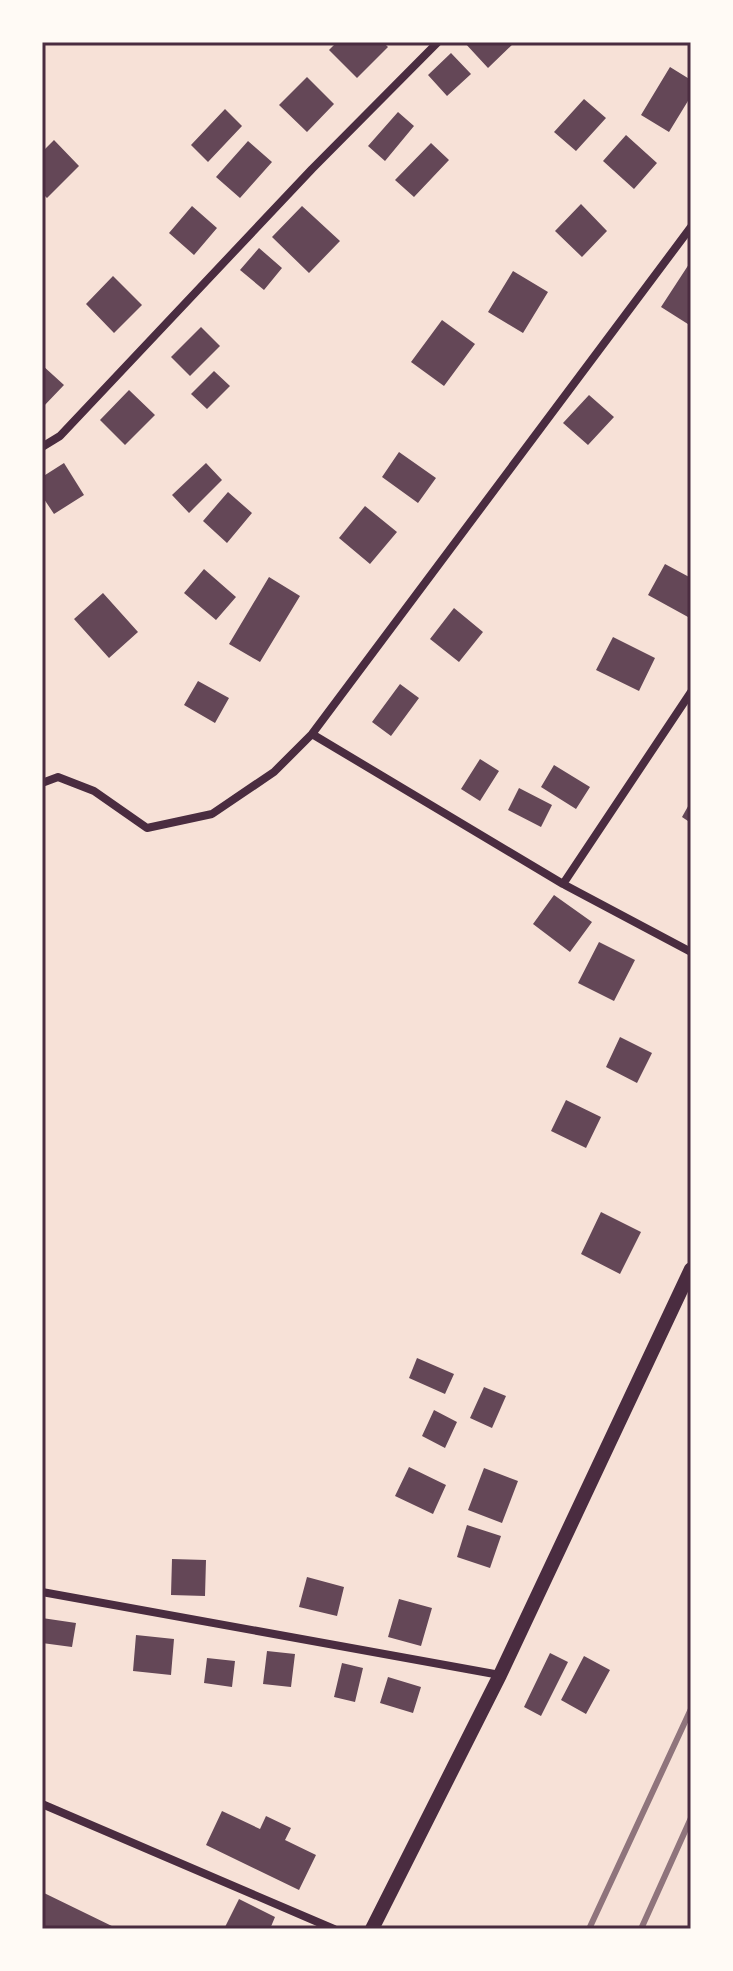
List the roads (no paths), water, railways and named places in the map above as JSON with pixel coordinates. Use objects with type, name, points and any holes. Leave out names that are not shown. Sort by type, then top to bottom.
[{"type":"street","points":[[42,447],[60,436],[312,169],[438,42]]},
{"type":"street","points":[[42,783],[58,777],[94,791],[147,828],[212,814],[274,772],[312,734],[691,227]]},
{"type":"street","points":[[563,884],[691,692]]},
{"type":"street","points":[[312,734],[563,884],[691,952]]},
{"type":"street","points":[[372,1929],[500,1675],[691,1269]]},
{"type":"street","points":[[42,1592],[500,1675]]},
{"type":"street","points":[[42,1804],[334,1929]]},
{"type":"railway","points":[[589,1929],[691,1709]]},
{"type":"railway","points":[[641,1929],[691,1818]]}]
